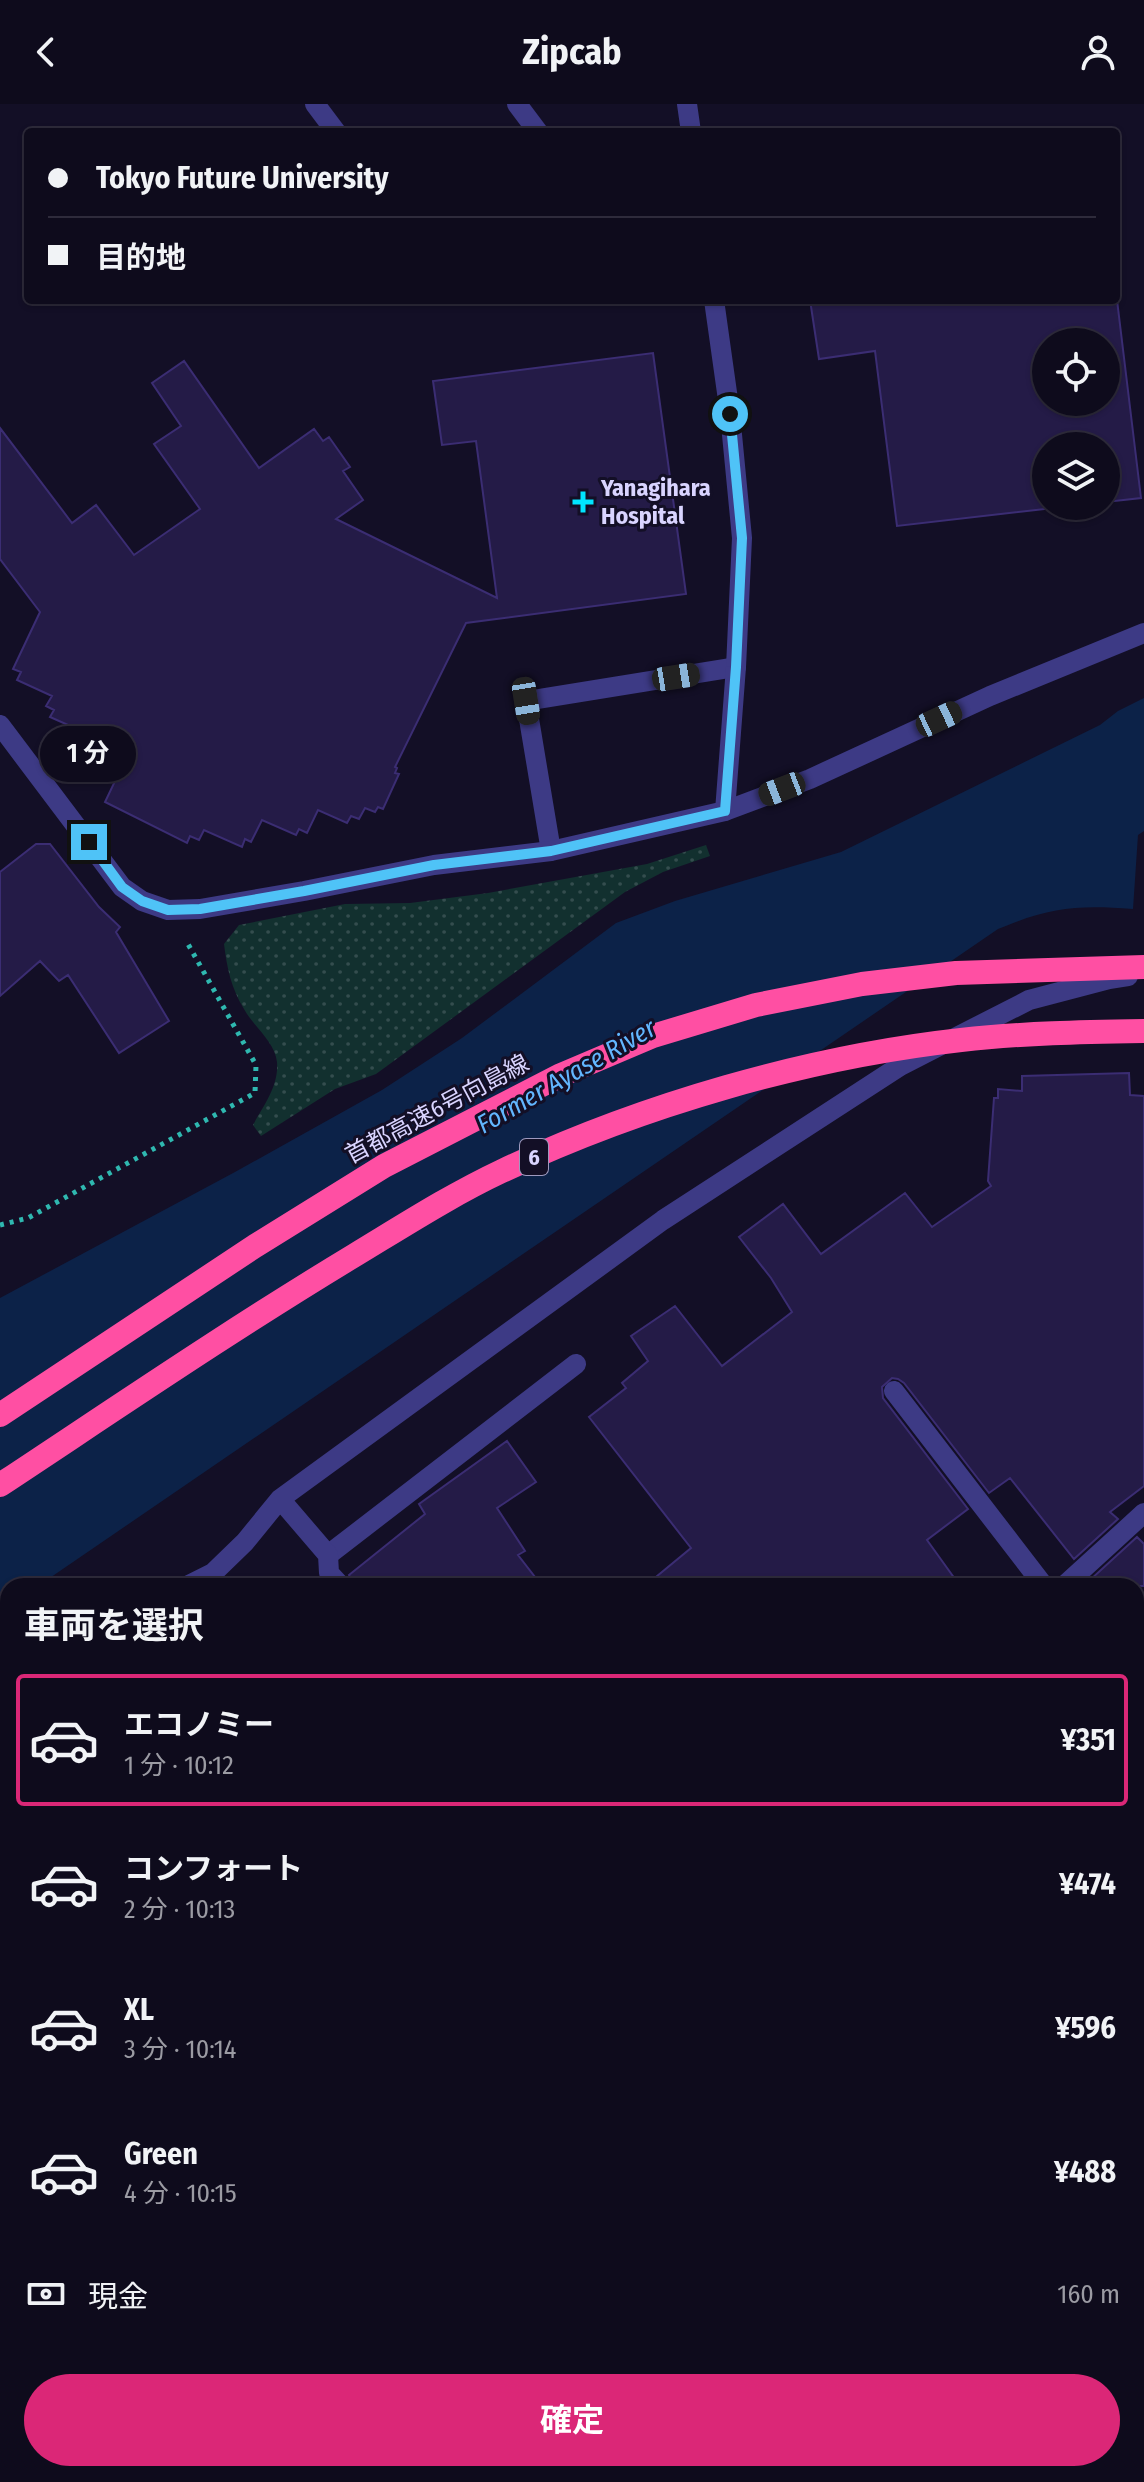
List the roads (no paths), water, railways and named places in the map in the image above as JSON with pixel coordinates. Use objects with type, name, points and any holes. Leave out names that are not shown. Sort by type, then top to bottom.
[{"type":"highway","name":"首都高速6号向島線","points":[[0,1415],[255,1246],[384,1166],[561,1075],[653,1036],[756,1005],[862,984],[956,973],[1144,967]]},
{"type":"highway","name":"6","points":[[0,1485],[291,1293],[406,1224],[501,1171],[587,1135],[676,1103],[772,1074],[871,1055],[960,1040],[1144,1031]]},
{"type":"street","points":[[315,104],[333,128]]},
{"type":"street","points":[[517,104],[535,128]]},
{"type":"street","points":[[687,104],[690,128]]},
{"type":"street","points":[[715,304],[730,414],[742,538],[725,811]]},
{"type":"street","points":[[0,725],[122,887],[142,901],[168,910],[200,909],[434,865],[551,851],[725,811],[810,779],[990,696],[1144,633]]},
{"type":"street","points":[[551,851],[526,701],[736,667]]},
{"type":"street","points":[[203,1578],[213,1573],[245,1542],[280,1499],[663,1220],[900,1066],[1029,1000],[1109,979],[1144,975]]},
{"type":"street","points":[[328,1555],[576,1364]]},
{"type":"street","points":[[894,1391],[1038,1578]]},
{"type":"street","points":[[280,1499],[328,1555],[329,1573],[334,1578]]},
{"type":"street","points":[[1073,1578],[1144,1513]]},
{"type":"water","name":"Former Ayase River","points":[[1144,698],[1144,831],[1138,835],[1133,909],[1064,909],[998,929],[50,1578],[0,1578],[0,1298],[382,1090],[462,1038],[616,923],[675,901],[841,852],[1100,725],[1118,711]]},
{"type":"place","name":"Yanagihara Hospital","points":[[583,502]]}]
